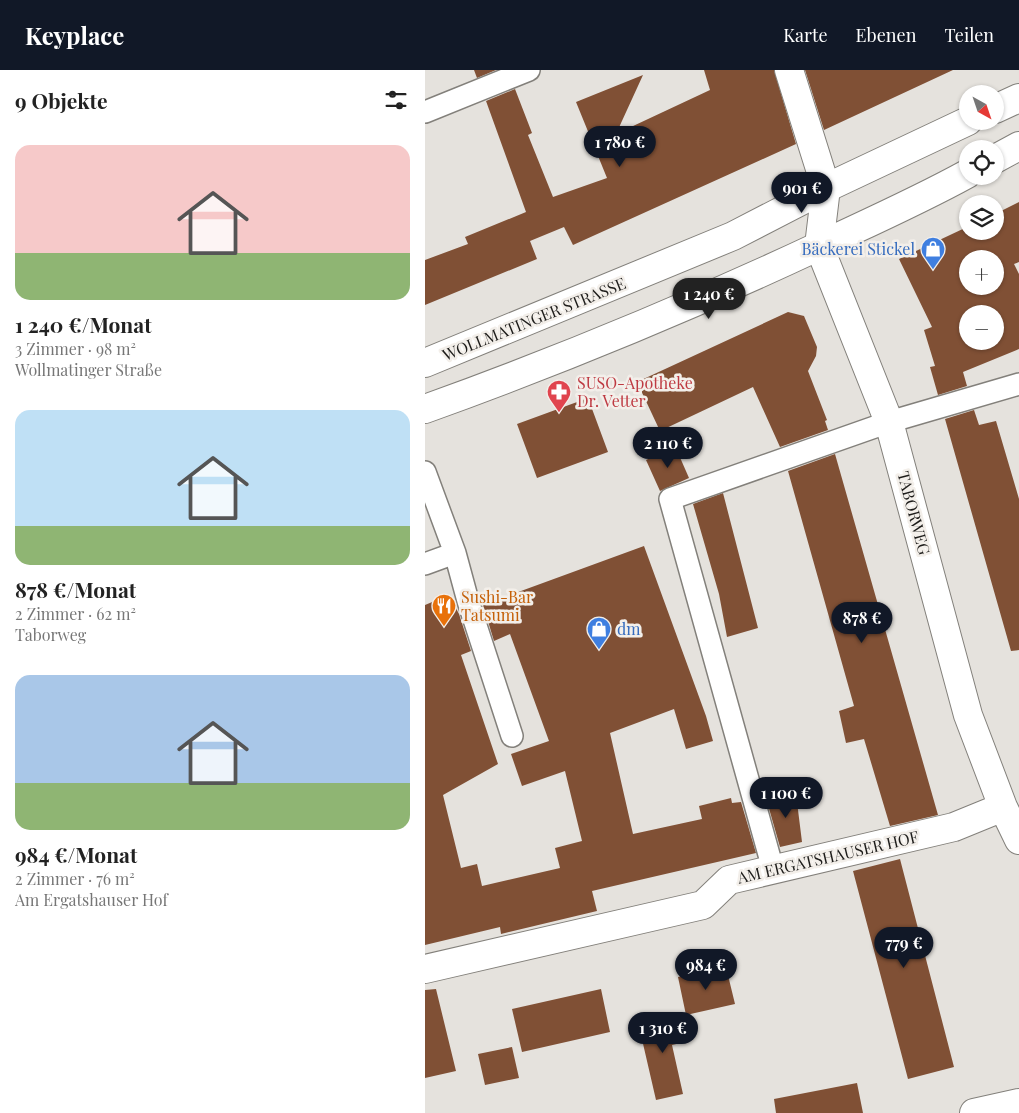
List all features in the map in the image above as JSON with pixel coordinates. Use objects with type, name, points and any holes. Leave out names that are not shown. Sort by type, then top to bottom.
[{"type":"street","points":[[789,70],[826,188]]},
{"type":"street","points":[[1004,105],[1019,98]]},
{"type":"street","name":"WOLLMATINGER STRASSE","points":[[425,363],[733,236],[826,188],[959,125]]},
{"type":"street","points":[[1004,154],[1019,146]]},
{"type":"street","points":[[425,409],[503,380],[729,288],[916,202],[959,178]]},
{"type":"street","name":"TABORWEG","points":[[826,188],[819,246],[889,422],[968,715],[1003,807],[1019,840]]},
{"type":"street","name":"AM ERGATSHAUSER HOF","points":[[425,969],[703,905],[729,880],[953,827],[1003,807]]},
{"type":"street","points":[[974,1113],[1019,1103]]},
{"type":"lane","points":[[425,112],[529,70]]},
{"type":"lane","points":[[773,869],[670,499],[889,422],[1019,384]]},
{"type":"lane","points":[[425,472],[455,553],[468,601],[512,736]]},
{"type":"lane","points":[[425,564],[455,553]]},
{"type":"building","points":[[474,70],[496,70],[477,78]]},
{"type":"building","points":[[704,70],[774,70],[796,144],[573,245],[564,227],[530,241],[537,259],[425,305],[425,260],[468,244],[465,237],[526,212],[486,101],[515,89],[532,133],[528,135],[553,197],[607,178],[576,102],[643,75],[616,134],[710,90]]},
{"type":"building","points":[[805,70],[953,70],[824,130]]},
{"type":"building","points":[[1019,202],[1019,262],[1014,264],[1019,274],[1019,349],[963,372],[967,386],[938,395],[930,367],[935,366],[924,330],[932,327],[899,259],[959,231],[959,240],[1004,240],[1004,210]]},
{"type":"building","points":[[788,312],[804,316],[817,347],[816,356],[808,371],[827,420],[825,421],[828,430],[780,447],[753,387],[660,431],[637,382]]},
{"type":"building","points":[[588,398],[608,452],[537,478],[517,424]]},
{"type":"building","points":[[974,410],[979,425],[996,421],[1019,499],[1019,650],[1011,651],[945,419]]},
{"type":"building","points":[[675,446],[689,478],[660,491],[646,460]]},
{"type":"building","points":[[835,454],[938,815],[890,826],[864,739],[846,743],[839,711],[854,706],[788,471]]},
{"type":"building","points":[[723,493],[758,628],[727,637],[719,594],[693,504]]},
{"type":"building","points":[[644,546],[706,716],[713,741],[686,749],[674,709],[610,733],[633,834],[702,819],[699,806],[731,798],[732,803],[741,802],[756,853],[592,891],[597,911],[501,934],[500,927],[425,945],[425,605],[449,595],[459,614],[471,651],[461,655],[498,764],[443,795],[461,868],[477,864],[482,886],[560,868],[555,848],[582,841],[565,771],[522,786],[511,754],[549,741],[510,634],[494,641],[483,605]]},
{"type":"building","points":[[796,794],[802,842],[780,847],[766,798]]},
{"type":"building","points":[[900,859],[954,1067],[908,1079],[853,871]]},
{"type":"building","points":[[726,967],[735,1004],[686,1015],[678,977]]},
{"type":"building","points":[[436,989],[456,1071],[425,1078],[425,990]]},
{"type":"building","points":[[601,989],[610,1032],[522,1052],[512,1009]]},
{"type":"building","points":[[678,1013],[685,1042],[672,1045],[683,1094],[656,1100],[638,1022]]},
{"type":"building","points":[[512,1047],[519,1078],[485,1085],[478,1054]]},
{"type":"building","points":[[857,1083],[863,1113],[776,1113],[774,1099]]},
{"type":"place","name":"Bäckerei Stickel","points":[[933,270]]},
{"type":"place","name":"SUSO-Apotheke Dr. Vetter","points":[[559,413]]},
{"type":"place","name":"Sushi-Bar Tatsumi","points":[[444,627]]},
{"type":"place","name":"dm","points":[[599,650]]}]
